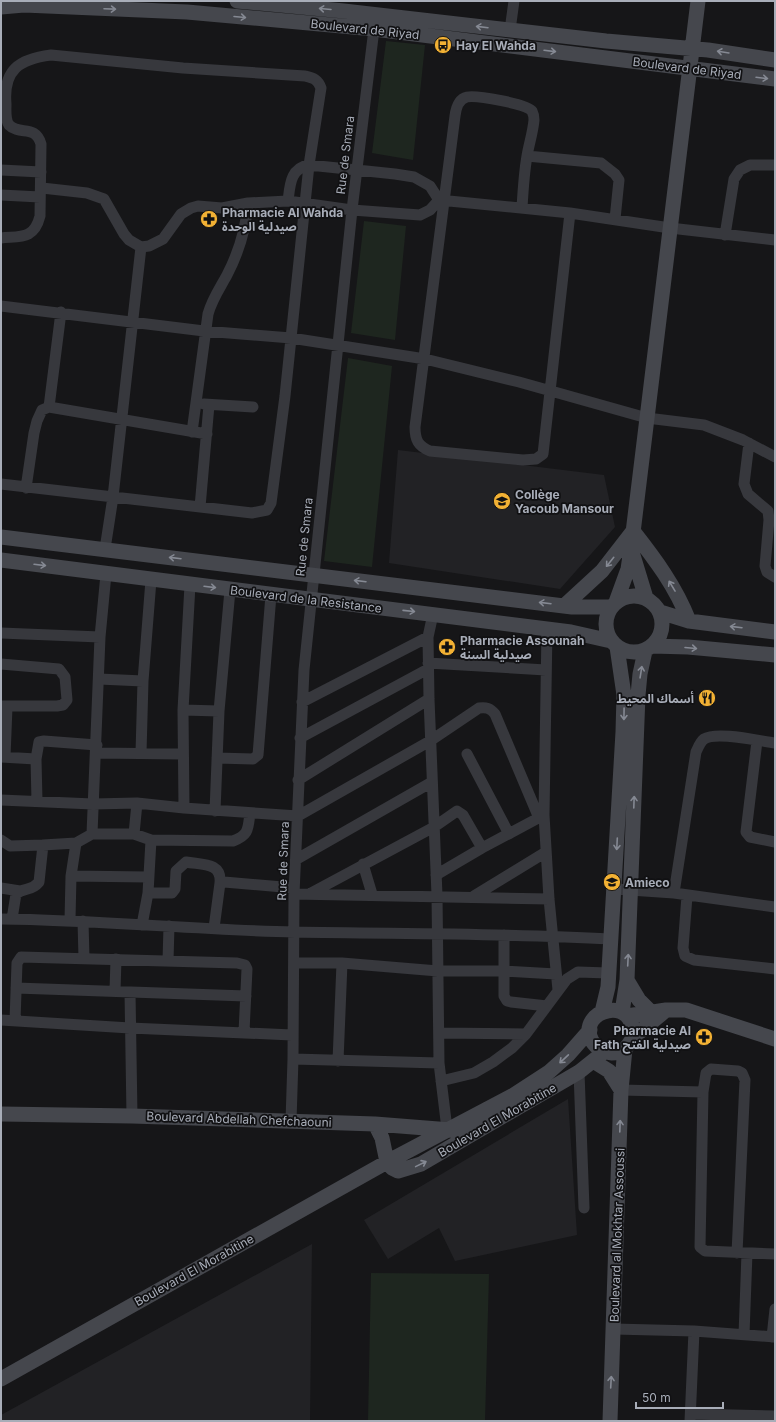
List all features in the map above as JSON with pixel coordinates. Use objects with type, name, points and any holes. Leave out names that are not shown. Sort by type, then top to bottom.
[{"type":"street","name":"Boulevard de Riyad","points":[[237,1],[344,6],[510,30],[692,49],[775,60]]},
{"type":"street","points":[[510,30],[514,1]]},
{"type":"street","points":[[602,1012],[608,987],[610,939],[615,889],[624,695],[614,644],[607,633],[605,624],[607,615],[614,604],[628,569],[631,549],[698,1]]},
{"type":"street","name":"Boulevard de Riyad","points":[[1,7],[24,5],[187,12],[374,29],[775,79]]},
{"type":"street","name":"Rue de Smara","points":[[291,1121],[294,891],[297,859],[298,780],[302,702],[312,575],[339,345],[356,171],[374,29]]},
{"type":"street","points":[[1,238],[19,238],[32,232],[39,222],[40,216],[41,144],[39,138],[33,132],[16,128],[9,124],[7,120],[5,88],[9,77],[18,65],[36,57],[51,55],[311,77],[318,80],[321,88],[309,165],[285,396],[271,502],[267,510],[252,514],[1,484]]},
{"type":"street","points":[[522,208],[527,156],[534,118],[532,112],[529,107],[467,97],[460,101],[457,107],[442,200],[425,359],[415,427],[415,437],[418,444],[430,451],[523,460],[536,459],[543,454],[570,213]]},
{"type":"street","points":[[527,156],[601,163],[615,174],[619,180],[615,219]]},
{"type":"street","points":[[288,201],[291,182],[295,172],[301,167],[309,165],[414,177],[430,186],[442,200],[570,213],[670,228],[775,240]]},
{"type":"street","points":[[725,235],[734,179],[740,170],[750,165],[775,165]]},
{"type":"street","points":[[1,170],[41,172]]},
{"type":"street","points":[[1,195],[87,193],[104,199],[124,234],[129,240],[141,247],[149,246],[163,239],[181,214],[198,206],[229,208],[248,203],[288,201],[352,210],[420,215],[430,210],[442,200]]},
{"type":"street","points":[[192,432],[204,331],[210,304],[227,274],[240,245],[248,203]]},
{"type":"street","points":[[105,549],[113,497],[141,247]]},
{"type":"street","points":[[1,306],[62,312],[204,331],[291,338],[425,359],[551,391],[647,418],[704,424],[719,429],[775,457]]},
{"type":"street","points":[[49,407],[62,312]]},
{"type":"street","points":[[195,403],[253,408]]},
{"type":"street","points":[[200,507],[209,405]]},
{"type":"street","points":[[26,488],[36,421],[42,410],[49,407],[207,434]]},
{"type":"street","points":[[749,443],[744,484],[748,494],[768,511],[769,520],[765,566],[767,572],[775,577]]},
{"type":"street","points":[[564,606],[602,571],[633,531]]},
{"type":"street","points":[[633,531],[667,577],[682,602],[688,621]]},
{"type":"street","name":"Boulevard de la Resistance","points":[[1,537],[564,606],[591,608],[614,604]]},
{"type":"street","points":[[631,549],[646,598]]},
{"type":"street","name":"Boulevard de la Resistance","points":[[1,560],[571,632],[614,644]]},
{"type":"street","points":[[92,834],[97,749],[100,637],[106,574]]},
{"type":"street","points":[[142,753],[143,681],[151,580]]},
{"type":"street","points":[[184,808],[182,754],[183,710],[190,585]]},
{"type":"street","points":[[215,811],[219,711],[230,590]]},
{"type":"street","points":[[217,758],[253,759],[258,755],[271,595]]},
{"type":"street","points":[[614,604],[630,596],[646,598],[652,602],[660,612],[663,621],[662,631],[658,639],[648,649],[638,694],[631,890],[624,1014],[632,1023],[633,1031],[628,1044]]},
{"type":"street","points":[[660,612],[688,621],[775,632]]},
{"type":"street","points":[[433,614],[428,637],[430,741],[437,895],[439,1063],[447,1129]]},
{"type":"street","points":[[547,629],[542,816],[546,852],[548,899],[558,990]]},
{"type":"street","points":[[1,633],[100,637]]},
{"type":"street","points":[[302,702],[428,637]]},
{"type":"street","points":[[614,644],[635,653],[648,649],[676,646],[775,656]]},
{"type":"street","points":[[1,664],[59,669],[65,677],[66,700],[63,705],[4,707],[3,757],[36,760]]},
{"type":"street","points":[[300,738],[428,666],[546,670]]},
{"type":"street","points":[[99,679],[143,681]]},
{"type":"street","points":[[298,780],[429,699]]},
{"type":"street","points":[[1,800],[93,804],[137,802],[215,811],[298,816],[430,741],[479,708],[490,708],[495,714],[542,816]]},
{"type":"street","points":[[183,710],[219,711]]},
{"type":"street","points":[[674,893],[696,752],[699,745],[705,739],[716,736],[775,743]]},
{"type":"street","points":[[37,801],[36,760],[38,744],[41,741],[97,749],[142,753],[182,754]]},
{"type":"street","points":[[757,741],[746,832],[750,837],[775,842]]},
{"type":"street","points":[[467,754],[509,834]]},
{"type":"street","points":[[297,859],[432,782]]},
{"type":"street","points":[[134,834],[137,802]]},
{"type":"street","points":[[311,893],[434,827],[457,811],[460,812],[482,848]]},
{"type":"street","points":[[1,840],[10,846],[43,845],[76,843],[92,834],[134,834],[151,840],[233,841],[245,835],[248,830],[250,814]]},
{"type":"street","points":[[436,875],[482,848],[542,816]]},
{"type":"street","points":[[142,926],[148,892],[151,840]]},
{"type":"street","points":[[70,920],[71,876],[76,843]]},
{"type":"street","points":[[1,888],[20,890],[31,889],[39,882],[43,845]]},
{"type":"street","points":[[473,896],[546,852]]},
{"type":"street","points":[[148,892],[172,893],[175,889],[176,871],[186,862],[212,867],[218,870],[220,874],[220,883],[214,928]]},
{"type":"street","points":[[363,864],[372,894]]},
{"type":"street","points":[[71,876],[148,877]]},
{"type":"street","points":[[220,883],[224,882],[311,893],[548,899]]},
{"type":"street","points":[[615,889],[674,893],[775,907]]},
{"type":"street","points":[[20,890],[16,894],[6,919],[70,920],[142,926],[294,932],[437,933],[610,939]]},
{"type":"street","points":[[687,896],[683,948],[685,956],[694,960],[775,968]]},
{"type":"street","points":[[83,921],[84,958]]},
{"type":"street","points":[[168,961],[169,926]]},
{"type":"street","points":[[504,935],[504,996],[507,1001],[547,1006]]},
{"type":"street","points":[[15,1021],[18,961],[21,957],[237,963],[246,965],[248,974],[244,1032]]},
{"type":"street","points":[[115,991],[116,959]]},
{"type":"street","points":[[294,962],[342,963],[438,971],[503,971],[556,974]]},
{"type":"street","points":[[338,1061],[342,963]]},
{"type":"street","points":[[441,1081],[474,1073],[493,1062],[526,1034],[567,979],[578,972],[608,973]]},
{"type":"street","points":[[627,980],[639,1000],[659,1012]]},
{"type":"street","points":[[16,988],[246,996]]},
{"type":"street","points":[[130,992],[132,1116]]},
{"type":"street","points":[[703,1092],[621,1090],[599,1056],[591,1039],[590,1030],[592,1021],[602,1012],[612,1010],[624,1014],[686,1010],[775,1039]]},
{"type":"street","points":[[599,1056],[615,1053],[628,1044],[659,1012]]},
{"type":"street","points":[[1,1020],[130,1028],[292,1035]]},
{"type":"street","name":"Boulevard El Morabitine","points":[[1,1379],[387,1162],[512,1096],[549,1072],[568,1055],[590,1030]]},
{"type":"street","points":[[439,1033],[526,1034]]},
{"type":"street","name":"Boulevard al Mokhtar Assoussi","points":[[610,1421],[621,1090],[628,1044]]},
{"type":"street","name":"Boulevard El Morabitine","points":[[387,1162],[392,1168],[398,1171],[409,1169],[421,1164],[579,1072],[599,1056]]},
{"type":"street","points":[[293,1059],[439,1063]]},
{"type":"street","points":[[744,1335],[742,1253],[745,1084],[744,1076],[738,1071],[711,1069],[706,1073],[703,1092],[700,1247],[705,1252],[742,1253],[775,1254]]},
{"type":"street","points":[[579,1072],[584,1208]]},
{"type":"street","name":"Boulevard Abdellah Chefchaouni","points":[[1,1114],[132,1116],[376,1124],[476,1132]]},
{"type":"street","points":[[376,1124],[382,1138],[387,1162]]},
{"type":"street","points":[[614,1329],[694,1331],[774,1337],[775,1309]]},
{"type":"street","points":[[694,1331],[691,1418],[775,1416]]},
{"type":"shaded area","points":[[386,41],[425,45],[413,160],[372,153]]},
{"type":"shaded area","points":[[364,221],[406,226],[395,340],[351,333]]},
{"type":"shaded area","points":[[348,358],[392,366],[372,567],[324,561]]},
{"type":"shaded area","name":"Collège Yacoub Mansour","points":[[398,450],[604,475],[615,527],[560,589],[389,563]]},
{"type":"shaded area","points":[[568,1099],[577,1235],[455,1261],[439,1228],[388,1259],[364,1220]]},
{"type":"shaded area","points":[[312,1244],[310,1421],[1,1421],[1,1415]]},
{"type":"shaded area","points":[[371,1273],[489,1274],[485,1421],[368,1421]]},
{"type":"place","name":"Hay El Wahda","points":[[443,45]]},
{"type":"place","name":"Pharmacie Al Wahda صيدلية الوحدة","points":[[209,219]]},
{"type":"place","name":"Collège Yacoub Mansour","points":[[502,501]]},
{"type":"place","name":"Pharmacie Assounah صيدلية السنة","points":[[447,647]]},
{"type":"place","name":"أسماك المحيط","points":[[707,698]]},
{"type":"place","name":"Amieco","points":[[612,882]]},
{"type":"place","name":"Pharmacie Al Fath صيدلية الفتح","points":[[704,1037]]}]
